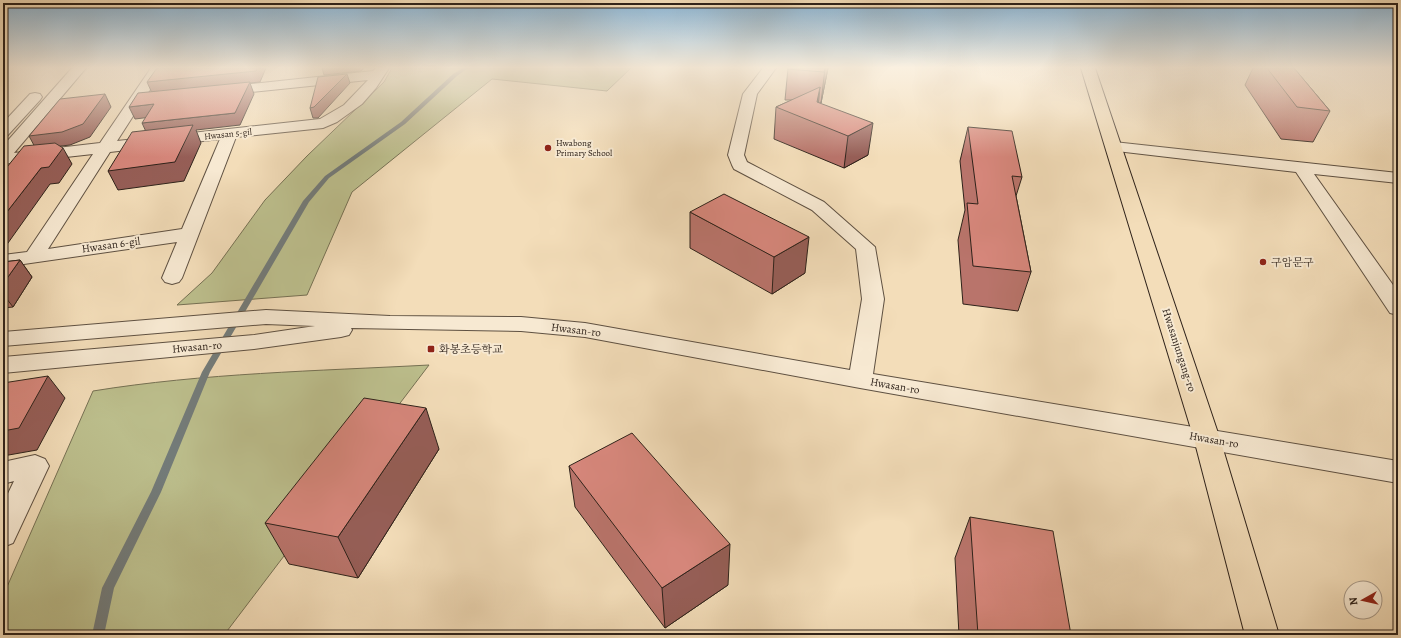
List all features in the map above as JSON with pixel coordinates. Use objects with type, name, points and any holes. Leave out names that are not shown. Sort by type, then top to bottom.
[{"type":"main road","name":"Hwasanjungang-ro","points":[[1098,98],[1207,439],[1262,635]]},
{"type":"street","points":[[3,132],[34,98]]},
{"type":"street","points":[[3,157],[54,98]]},
{"type":"street","points":[[33,257],[136,100],[152,98]]},
{"type":"street","name":"Hwasan 5-gil","points":[[3,157],[323,123],[332,120],[346,110],[358,98]]},
{"type":"street","points":[[749,98],[736,156],[740,165],[818,206],[864,247],[872,299],[860,380]]},
{"type":"street","points":[[172,278],[230,133]]},
{"type":"street","points":[[1114,147],[1398,178]]},
{"type":"street","points":[[1301,167],[1398,308]]},
{"type":"street","name":"Hwasan 6-gil","points":[[3,261],[190,234]]},
{"type":"street","name":"Hwasan-ro","points":[[3,339],[266,316],[390,323],[521,324],[585,330],[860,380],[1398,472]]},
{"type":"street","name":"Hwasan-ro","points":[[3,365],[254,342],[390,323]]},
{"type":"street","points":[[3,473],[35,466],[3,534]]},
{"type":"green space","points":[[368,98],[469,98],[352,192],[307,295],[177,305],[212,273],[265,200],[307,156]]},
{"type":"green space","points":[[429,365],[224,635],[3,635],[3,596],[93,391],[219,376]]},
{"type":"building","points":[[102,98],[83,124],[62,132],[29,136],[60,99]]},
{"type":"building","points":[[135,98],[242,98],[235,113],[142,123],[154,104],[129,107]]},
{"type":"building","points":[[313,98],[323,98],[314,107],[310,108]]},
{"type":"building","points":[[796,98],[818,98],[817,102],[873,123],[848,136],[776,107]]},
{"type":"building","points":[[1290,98],[1319,98],[1330,111],[1297,107]]},
{"type":"building","points":[[193,125],[175,162],[108,171],[132,132]]},
{"type":"building","points":[[968,127],[1012,131],[1022,177],[1012,176],[1031,272],[973,266],[967,203],[978,204]]},
{"type":"building","points":[[55,143],[63,148],[49,167],[41,168],[3,217],[3,172],[24,146]]},
{"type":"building","points":[[724,194],[809,237],[774,257],[690,212]]},
{"type":"building","points":[[20,260],[3,284],[3,262]]},
{"type":"building","points":[[48,376],[19,428],[3,431],[3,383]]},
{"type":"building","points":[[364,398],[426,408],[338,537],[265,523]]},
{"type":"building","points":[[632,433],[730,544],[662,588],[569,466]]},
{"type":"building","points":[[970,517],[1053,531],[1071,635],[978,635]]},
{"type":"waterway","points":[[98,635],[108,588],[156,492],[206,372],[306,201],[327,177],[403,123],[430,98]]},
{"type":"place","name":"Hwabong Primary School","points":[[548,148]]},
{"type":"place","name":"구암문구","points":[[1263,262]]},
{"type":"place","name":"화봉초등학교","points":[[431,349]]}]
